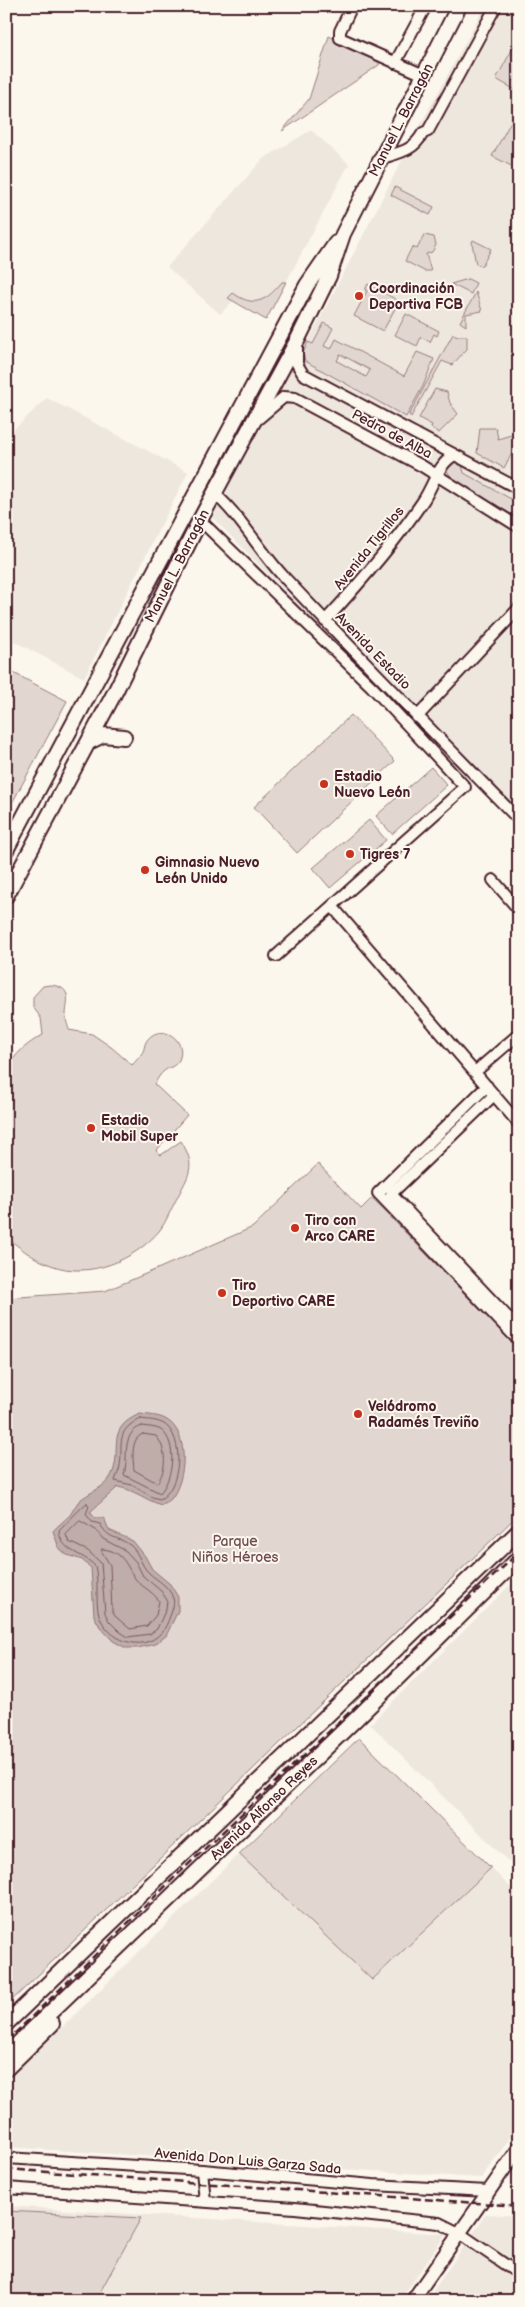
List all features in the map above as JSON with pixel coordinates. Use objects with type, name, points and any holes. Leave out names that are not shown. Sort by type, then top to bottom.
[{"type":"highway","name":"Manuel L. Barragán","points":[[6,896],[89,742],[200,520],[216,494],[298,339],[329,276],[343,234],[458,6]]},
{"type":"highway","name":"Manuel L. Barragán","points":[[6,850],[308,284],[343,234]]},
{"type":"highway","points":[[65,784],[75,750],[124,658],[136,645]]},
{"type":"highway","points":[[89,742],[103,735],[124,737]]},
{"type":"highway","name":"Avenida Alfonso Reyes","points":[[6,2024],[519,1531]]},
{"type":"highway","name":"Avenida Alfonso Reyes","points":[[6,2055],[154,1915],[519,1558]]},
{"type":"highway","points":[[408,1639],[445,1630]]},
{"type":"highway","points":[[6,2013],[149,1877],[168,1870]]},
{"type":"highway","points":[[6,2069],[135,1944],[152,1924],[154,1915]]},
{"type":"main road","points":[[412,2301],[519,2148]]},
{"type":"street","points":[[352,6],[339,36],[342,40],[424,75]]},
{"type":"street","points":[[395,63],[426,6]]},
{"type":"street","points":[[382,158],[409,149],[418,143],[423,133],[428,131],[496,6]]},
{"type":"street","name":"Pedro de Alba","points":[[298,339],[297,364],[303,374],[519,489]]},
{"type":"street","name":"Pedro de Alba","points":[[252,425],[278,401],[284,397],[291,397],[438,476],[519,527]]},
{"type":"street","name":"Avenida Tigrillos","points":[[326,621],[388,550],[431,490],[443,462],[454,455]]},
{"type":"street","name":"Avenida Estadio","points":[[216,494],[229,506],[266,558],[519,820]]},
{"type":"street","points":[[200,520],[372,687],[465,787],[276,956]]},
{"type":"street","points":[[417,716],[519,608]]},
{"type":"street","points":[[493,880],[519,910]]},
{"type":"street","points":[[332,906],[519,1124]]},
{"type":"street","points":[[475,1072],[519,1034]]},
{"type":"street","points":[[490,1091],[391,1194],[517,1334]]},
{"type":"street","name":"Avenida Don Luis Garza Sada","points":[[6,2158],[202,2170],[373,2185],[488,2191]]},
{"type":"street","points":[[202,2170],[205,2201]]},
{"type":"street","points":[[6,2188],[205,2201],[439,2223],[459,2233],[519,2274]]},
{"type":"street","points":[[6,2196],[18,2190]]},
{"type":"shaded area","points":[[485,6],[519,6],[519,830],[212,517],[303,346],[310,338],[415,135]]},
{"type":"shaded area","points":[[311,130],[349,164],[266,320],[233,301],[220,314],[167,267],[263,159]]},
{"type":"shaded area","points":[[47,398],[188,472],[84,678],[6,637],[6,437]]},
{"type":"shaded area","points":[[519,1576],[519,1872],[370,1724]]},
{"type":"shaded area","points":[[239,1854],[372,1980],[491,1868],[519,1896],[519,2126],[481,2178],[6,2147],[6,2082]]},
{"type":"shaded area","points":[[6,2206],[446,2234],[399,2301],[6,2301]]},
{"type":"shaded area","points":[[486,2214],[519,2216],[519,2301],[426,2301]]},
{"type":"green space","points":[[329,36],[379,61],[379,65],[282,131],[309,99]]},
{"type":"green space","points":[[519,37],[519,92],[496,79]]},
{"type":"green space","points":[[519,107],[519,170],[492,156]]},
{"type":"green space","points":[[395,187],[434,207],[430,215],[391,195]]},
{"type":"green space","points":[[424,235],[434,237],[436,245],[432,252],[426,254],[431,271],[424,271],[405,261],[412,247],[417,249]]},
{"type":"green space","points":[[473,240],[491,249],[482,266],[476,264]]},
{"type":"green space","points":[[468,279],[476,283],[471,294],[451,284]]},
{"type":"green space","points":[[282,282],[286,282],[266,320],[228,298],[233,293],[248,301],[260,300],[271,294]]},
{"type":"green space","points":[[368,284],[399,301],[383,331],[354,316],[367,291],[365,290]]},
{"type":"green space","points":[[476,292],[482,311],[466,314],[466,326],[460,322]]},
{"type":"green space","points":[[406,314],[439,331],[437,336],[434,334],[430,342],[421,337],[417,346],[395,335]]},
{"type":"green space","points":[[324,323],[333,328],[324,346],[331,349],[336,339],[404,376],[417,352],[434,359],[423,386],[406,417],[305,361],[303,353],[308,342],[313,344]],"holes":[[[340,354],[370,370],[366,377],[337,361]]]},
{"type":"green space","points":[[453,334],[467,336],[467,349],[452,365],[442,361],[411,417],[409,415]]},
{"type":"green space","points":[[435,389],[447,392],[450,403],[458,414],[439,433],[431,428],[432,425],[419,418]]},
{"type":"green space","points":[[480,428],[496,428],[498,439],[514,434],[517,444],[504,468],[477,453]]},
{"type":"green space","points":[[452,461],[462,465],[464,473],[511,499],[515,493],[519,495],[519,519],[451,477],[446,469]]},
{"type":"green space","points":[[6,669],[67,701],[6,811]]},
{"type":"green space","name":"Estadio Nuevo León","points":[[351,715],[395,761],[297,853],[254,807]]},
{"type":"green space","name":"Tigres 7","points":[[431,767],[447,785],[392,834],[376,816]]},
{"type":"green space","name":"Tigres 7","points":[[369,820],[386,840],[330,888],[313,868]]},
{"type":"green space","name":"Estadio Mobil Super","points":[[50,985],[62,988],[67,995],[66,1018],[69,1030],[92,1034],[132,1065],[142,1053],[147,1041],[153,1034],[166,1033],[172,1036],[177,1040],[181,1052],[179,1060],[174,1066],[163,1072],[154,1084],[187,1115],[156,1151],[161,1155],[181,1141],[189,1158],[188,1177],[160,1230],[150,1241],[125,1258],[96,1268],[66,1269],[51,1265],[27,1253],[6,1236],[6,1070],[22,1050],[43,1035],[41,1018],[33,1007],[33,997],[43,986]]},
{"type":"green space","name":"Parque Niños Héroes","points":[[318,1164],[361,1209],[372,1198],[519,1350],[519,1514],[6,2006],[6,1298],[105,1291],[162,1267],[253,1227]]},
{"type":"green space","points":[[359,1738],[491,1868],[372,1980],[239,1854]]},
{"type":"green space","points":[[6,2211],[141,2218],[95,2301],[6,2301]]},
{"type":"water","points":[[140,1414],[164,1418],[174,1427],[179,1436],[183,1458],[180,1481],[176,1491],[169,1501],[161,1505],[118,1487],[90,1512],[95,1518],[104,1518],[109,1530],[133,1541],[145,1556],[152,1569],[170,1584],[178,1597],[178,1611],[166,1636],[155,1644],[138,1648],[126,1648],[113,1641],[100,1627],[94,1616],[91,1568],[82,1560],[67,1555],[59,1548],[53,1531],[70,1515],[78,1502],[100,1487],[111,1476],[116,1458],[118,1434],[122,1426]]},
{"type":"railway","points":[[6,2042],[175,1877],[519,1552]]},
{"type":"railway","points":[[6,2169],[519,2206]]},
{"type":"place","name":"Coordinación Deportiva FCB","points":[[359,296]]},
{"type":"place","name":"Estadio Nuevo León","points":[[324,784]]},
{"type":"place","name":"Tigres 7","points":[[350,854]]},
{"type":"place","name":"Gimnasio Nuevo León Unido","points":[[145,870]]},
{"type":"place","name":"Estadio Mobil Super","points":[[91,1128]]},
{"type":"place","name":"Tiro con Arco CARE","points":[[295,1228]]},
{"type":"place","name":"Tiro Deportivo CARE","points":[[222,1293]]},
{"type":"place","name":"Velódromo Radamés Treviño","points":[[358,1414]]}]
